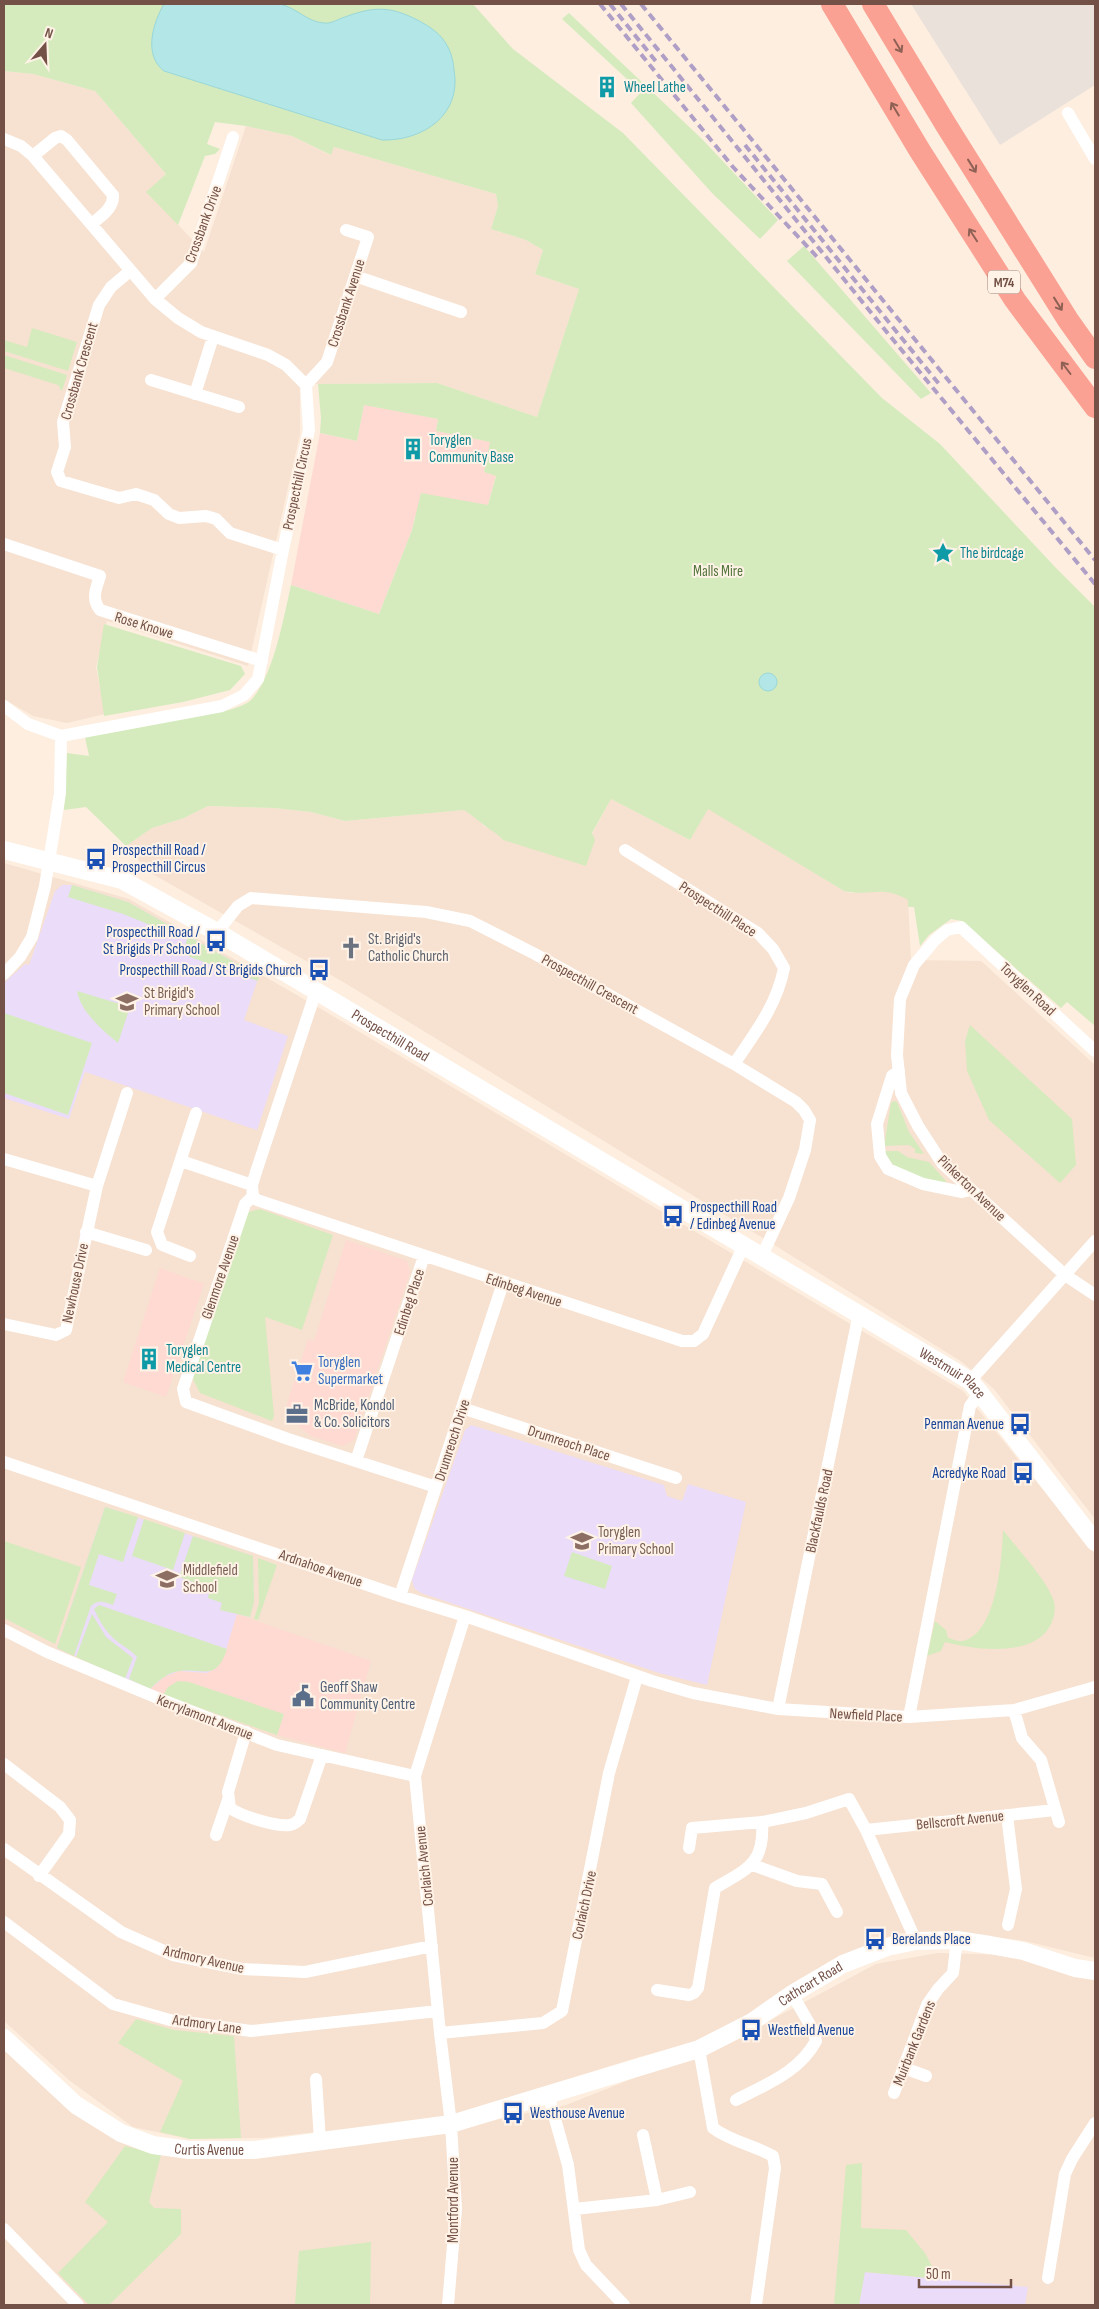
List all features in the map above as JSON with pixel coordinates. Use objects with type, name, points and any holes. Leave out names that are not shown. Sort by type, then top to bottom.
[{"type":"highway","name":"M74","points":[[832,4],[920,151],[1015,300],[1095,407]]},
{"type":"highway","name":"M74","points":[[873,4],[1058,304],[1095,358]]},
{"type":"main road","name":"Prospecthill Road","points":[[4,850],[50,860],[122,880],[217,932],[762,1256]]},
{"type":"main road","name":"Westmuir Place","points":[[762,1256],[859,1313],[975,1387],[1095,1542]]},
{"type":"main road","name":"Cathcart Road","points":[[451,2124],[699,2049],[752,2022],[792,1994],[843,1964],[887,1947],[916,1941],[957,1940],[1023,1951],[1075,1968],[1095,1970]]},
{"type":"main road","name":"Curtis Avenue","points":[[4,2038],[76,2105],[121,2133],[154,2145],[189,2150],[254,2150],[451,2124]]},
{"type":"street","points":[[1068,113],[1095,159]]},
{"type":"street","points":[[33,156],[55,138],[61,136],[67,140],[113,195],[114,201],[111,206],[92,224]]},
{"type":"street","name":"Crossbank Drive","points":[[155,299],[191,263],[233,137]]},
{"type":"street","points":[[4,140],[22,146],[33,156],[155,299],[178,318],[213,337],[268,355],[286,365],[306,385]]},
{"type":"street","name":"Crossbank Avenue","points":[[306,385],[327,362],[368,238],[346,230]]},
{"type":"street","name":"Crossbank Crescent","points":[[130,271],[111,287],[98,305],[63,422],[65,447],[57,472],[61,481],[119,498],[136,494],[154,500],[169,514],[180,518],[206,516],[216,519],[230,533],[282,550]]},
{"type":"street","points":[[355,276],[460,312]]},
{"type":"street","points":[[194,394],[213,337]]},
{"type":"street","points":[[151,380],[239,407]]},
{"type":"street","name":"Prospecthill Circus","points":[[61,736],[222,706],[244,695],[258,679],[282,550],[309,430],[306,385]]},
{"type":"street","name":"Rose Knowe","points":[[4,544],[100,576],[94,595],[94,602],[100,610],[262,661]]},
{"type":"street","points":[[4,706],[28,724],[61,736],[60,793],[45,886],[32,937],[20,958],[4,974]]},
{"type":"street","name":"Prospecthill Place","points":[[626,850],[758,933],[773,949],[784,968],[780,987],[773,1005],[734,1064]]},
{"type":"street","name":"Prospecthill Crescent","points":[[217,932],[238,906],[251,898],[418,911],[464,919],[536,954],[734,1064],[796,1102],[810,1120],[805,1150],[789,1198],[762,1256]]},
{"type":"street","name":"Toryglen Road","points":[[961,927],[1095,1051]]},
{"type":"street","name":"Pinkerton Avenue","points":[[961,927],[947,930],[935,940],[914,966],[900,999],[897,1055],[901,1093],[918,1126],[942,1163],[1065,1275],[1095,1294]]},
{"type":"street","name":"Glenmore Avenue","points":[[316,991],[253,1191],[245,1204],[183,1389],[186,1402],[436,1487]]},
{"type":"street","points":[[899,1070],[892,1076],[876,1124],[880,1156],[884,1163],[888,1169],[923,1184],[962,1192],[971,1190]]},
{"type":"street","name":"Newhouse Drive","points":[[4,1324],[56,1335],[66,1330],[97,1186],[127,1093]]},
{"type":"street","points":[[190,1256],[162,1245],[157,1232],[196,1113]]},
{"type":"street","points":[[4,1159],[97,1186]]},
{"type":"street","name":"Edinbeg Avenue","points":[[181,1161],[253,1191],[257,1200],[682,1341],[694,1341],[703,1334],[744,1245]]},
{"type":"street","name":"Newhouse Drive","points":[[86,1232],[146,1250]]},
{"type":"street","points":[[910,1717],[975,1387],[1065,1275],[1095,1241]]},
{"type":"street","name":"Edinbeg Place","points":[[356,1461],[424,1256]]},
{"type":"street","name":"Drumreoch Drive","points":[[400,1596],[503,1283]]},
{"type":"street","name":"Blackfaulds Road","points":[[778,1709],[859,1313]]},
{"type":"street","name":"Drumreoch Place","points":[[462,1408],[676,1478]]},
{"type":"street","name":"Ardnahoe Avenue","points":[[4,1462],[400,1596],[465,1616],[637,1677]]},
{"type":"street","name":"Corlaich Avenue","points":[[451,2124],[440,2033],[415,1776],[465,1616]]},
{"type":"street","name":"Kerrylamont Avenue","points":[[4,1630],[47,1652],[277,1745],[415,1776]]},
{"type":"street","name":"Newfield Place","points":[[637,1677],[693,1693],[778,1709],[910,1717],[1014,1710],[1095,1686]]},
{"type":"street","name":"Corlaich Drive","points":[[440,2033],[543,2023],[562,2011],[609,1773],[637,1677]]},
{"type":"street","name":"Bellscroft Avenue","points":[[866,1830],[1007,1815],[1057,1816],[1040,1760],[1022,1738],[1014,1710]]},
{"type":"street","points":[[246,1732],[228,1792],[230,1808],[237,1813],[281,1825],[292,1825],[300,1819],[304,1810],[322,1755]]},
{"type":"street","points":[[4,1764],[60,1807],[70,1820],[69,1834],[39,1876]]},
{"type":"street","points":[[689,1848],[692,1828],[762,1822],[806,1813],[849,1799],[866,1830],[916,1941]]},
{"type":"street","points":[[216,1836],[228,1800]]},
{"type":"street","points":[[1007,1815],[1016,1889],[1008,1925]]},
{"type":"street","points":[[657,1990],[689,1995],[698,1988],[714,1888],[753,1865],[763,1840],[762,1822]]},
{"type":"street","name":"Ardmory Avenue","points":[[4,1849],[39,1876],[120,1932],[173,1955],[242,1969],[305,1972],[432,1946]]},
{"type":"street","points":[[753,1865],[797,1881],[822,1884],[837,1912]]},
{"type":"street","name":"Ardmory Lane","points":[[4,1922],[113,2004],[170,2020],[251,2031],[438,2011]]},
{"type":"street","name":"Muirbank Gardens","points":[[894,2093],[927,2005],[938,1988],[953,1973],[957,1940]]},
{"type":"street","points":[[736,2100],[790,2073],[810,2053],[816,2041],[813,2030],[792,1994]]},
{"type":"street","points":[[699,2049],[713,2128],[722,2134],[773,2156],[775,2168],[756,2305]]},
{"type":"street","points":[[904,2068],[926,2076]]},
{"type":"street","points":[[316,2079],[320,2141]]},
{"type":"street","points":[[548,2094],[568,2165],[579,2250],[586,2264],[624,2305]]},
{"type":"street","points":[[1048,2278],[1065,2174],[1072,2159],[1095,2123]]},
{"type":"street","name":"Montford Avenue","points":[[448,2305],[456,2209],[451,2124]]},
{"type":"street","points":[[643,2135],[657,2200]]},
{"type":"street","points":[[575,2209],[657,2200],[690,2192]]},
{"type":"street","points":[[4,2229],[78,2305]]},
{"type":"shaded area","points":[[911,4],[1095,4],[1095,85],[1000,145]]},
{"type":"shaded area","points":[[4,71],[33,74],[95,91],[166,174],[147,192],[204,252],[246,126],[292,136],[330,155],[334,147],[496,194],[498,206],[491,229],[526,240],[543,250],[535,274],[579,289],[537,417],[437,383],[309,384],[300,390],[300,434],[248,666],[107,621],[96,667],[105,714],[67,723],[33,716],[4,699]]},
{"type":"shaded area","points":[[364,404],[438,419],[436,431],[491,442],[484,472],[496,475],[488,505],[415,516],[412,530],[379,614],[291,585],[320,433],[357,441]]},
{"type":"shaded area","points":[[611,799],[690,840],[708,808],[844,891],[851,893],[870,891],[896,892],[908,900],[911,960],[981,961],[1095,1065],[1095,1519],[994,1389],[962,1362],[345,983],[149,872],[126,846],[152,828],[184,818],[208,806],[274,808],[311,812],[345,821],[464,810],[475,816],[484,826],[495,831],[503,840],[592,834]]},
{"type":"shaded area","points":[[4,863],[129,899],[321,1009],[963,1391],[1095,1554],[1095,1958],[1025,1941],[960,1932],[896,1933],[821,1969],[711,2037],[639,2057],[442,2118],[263,2138],[190,2139],[133,2127],[69,2080],[4,2021]]},
{"type":"shaded area","name":"St Brigid's Primary School","points":[[62,885],[72,885],[128,902],[259,976],[244,1020],[288,1036],[257,1130],[85,1072],[69,1119],[4,1098],[4,983],[25,964],[29,965],[55,891]]},
{"type":"shaded area","points":[[346,1240],[407,1261],[410,1272],[354,1440],[343,1446],[311,1436],[284,1413],[308,1339],[314,1341]]},
{"type":"shaded area","points":[[160,1268],[204,1284],[166,1397],[123,1382]]},
{"type":"shaded area","name":"Toryglen Primary School","points":[[471,1425],[664,1485],[667,1496],[682,1501],[688,1484],[746,1502],[707,1685],[659,1673],[421,1593],[414,1588],[412,1580],[465,1430]]},
{"type":"shaded area","name":"Middlefield School","points":[[105,1507],[253,1556],[254,1602],[250,1617],[237,1614],[224,1656],[216,1668],[207,1673],[179,1671],[164,1677],[150,1689],[57,1648]]},
{"type":"shaded area","points":[[237,1614],[371,1661],[345,1753],[277,1735],[150,1689],[164,1677],[179,1671],[207,1673]]},
{"type":"shaded area","points":[[938,1953],[1006,1955],[1095,1977],[1095,2305],[4,2305],[4,2040],[125,2139],[192,2155],[401,2139],[566,2105],[743,2035],[876,1964]]},
{"type":"shaded area","points":[[864,2272],[1028,2287],[1025,2305],[859,2305]]},
{"type":"green space","name":"Malls Mire","points":[[4,4],[473,4],[513,49],[623,133],[882,398],[940,444],[1095,607],[1095,1026],[1067,1002],[1061,1008],[962,921],[951,919],[929,935],[920,946],[914,907],[908,907],[908,900],[891,893],[844,891],[708,809],[690,840],[611,799],[592,833],[595,840],[586,866],[503,840],[464,810],[345,821],[311,812],[274,808],[208,806],[184,818],[152,828],[126,846],[86,807],[64,810],[67,753],[89,756],[85,737],[229,710],[250,701],[258,691],[271,663],[291,585],[379,614],[412,530],[421,493],[488,505],[496,476],[484,472],[490,442],[436,431],[438,419],[364,405],[357,441],[320,433],[321,418],[318,384],[437,383],[537,417],[579,289],[535,274],[543,250],[526,240],[491,229],[498,206],[496,194],[334,147],[331,155],[292,136],[246,126],[215,122],[207,144],[220,149],[215,154],[205,156],[178,225],[146,192],[166,174],[95,91],[33,74],[4,71]]},
{"type":"green space","points":[[569,13],[702,139],[778,220],[760,239],[712,193],[631,103],[641,92],[562,19]]},
{"type":"green space","points":[[804,246],[931,393],[921,399],[787,261]]},
{"type":"green space","points":[[32,328],[77,342],[68,371],[4,351],[4,340],[27,347]]},
{"type":"green space","points":[[4,355],[67,375],[62,391],[58,385],[4,368]]},
{"type":"green space","points":[[104,624],[241,666],[245,674],[230,690],[183,702],[104,716],[97,667]]},
{"type":"green space","points":[[72,885],[128,902],[181,932],[180,937],[123,914],[68,897]]},
{"type":"green space","points":[[188,936],[259,976],[258,981],[190,957],[186,954],[185,946]]},
{"type":"green space","points":[[77,991],[130,1007],[118,1043],[88,1013],[79,999]]},
{"type":"green space","points":[[4,1013],[92,1043],[68,1115],[4,1093]]},
{"type":"green space","points":[[970,1025],[1072,1119],[1076,1165],[1060,1183],[989,1120],[967,1071],[965,1041]]},
{"type":"green space","points":[[897,1102],[909,1132],[924,1154],[915,1153],[915,1149],[909,1145],[884,1146],[891,1103]]},
{"type":"green space","points":[[885,1151],[898,1151],[907,1157],[929,1162],[946,1181],[944,1183],[901,1171],[894,1166]]},
{"type":"green space","points":[[260,1209],[333,1235],[302,1330],[265,1317],[274,1416],[272,1421],[200,1393],[193,1379],[208,1327],[248,1212]]},
{"type":"green space","points":[[105,1507],[138,1517],[123,1562],[99,1554],[89,1585],[117,1594],[113,1605],[99,1602],[91,1606],[74,1656],[57,1648]]},
{"type":"green space","points":[[144,1519],[185,1533],[173,1570],[132,1556]]},
{"type":"green space","points":[[1003,1530],[1039,1575],[1051,1594],[1055,1608],[1051,1624],[1043,1635],[1032,1642],[1018,1647],[988,1649],[945,1642],[941,1651],[927,1656],[935,1621],[946,1630],[948,1638],[959,1641],[974,1635],[983,1624],[990,1610],[999,1575]]},
{"type":"green space","points":[[193,1536],[253,1556],[254,1602],[250,1617],[220,1610],[222,1603],[208,1598],[210,1588],[179,1577]]},
{"type":"green space","points":[[4,1541],[81,1567],[55,1644],[4,1618]]},
{"type":"green space","points":[[572,1552],[612,1566],[605,1589],[564,1576]]},
{"type":"green space","points":[[258,1558],[277,1565],[258,1620],[254,1619],[259,1603]]},
{"type":"green space","points":[[99,1605],[227,1649],[223,1659],[214,1670],[171,1673],[150,1689],[129,1679],[137,1657],[114,1639],[104,1627],[94,1609]]},
{"type":"green space","points":[[92,1614],[106,1637],[133,1658],[125,1679],[76,1657]]},
{"type":"green space","points":[[178,1681],[189,1682],[284,1714],[277,1735],[163,1695],[168,1687]]},
{"type":"green space","points":[[136,2019],[174,2030],[234,2036],[241,2138],[190,2139],[160,2132],[183,2081],[118,2043]]},
{"type":"green space","points":[[125,2146],[161,2155],[149,2202],[154,2208],[181,2209],[181,2234],[109,2305],[89,2305],[58,2273],[108,2222],[85,2202]]},
{"type":"green space","points":[[862,2163],[861,2228],[906,2230],[925,2253],[939,2279],[865,2272],[859,2305],[834,2305],[846,2165]]},
{"type":"green space","points":[[371,2242],[370,2305],[295,2305],[299,2251]]},
{"type":"water","points":[[164,4],[280,4],[312,20],[326,23],[373,10],[396,11],[420,21],[442,38],[452,57],[455,86],[452,100],[446,112],[437,122],[425,130],[412,136],[382,140],[164,71],[154,56],[152,39],[156,20]]},
{"type":"water","points":[[768,673],[774,676],[777,682],[774,688],[768,691],[762,688],[759,682],[762,676]]},
{"type":"railway","points":[[600,4],[733,167],[819,259]]},
{"type":"railway","points":[[610,4],[658,64]]},
{"type":"railway","points":[[621,4],[890,336],[1095,584]]},
{"type":"railway","points":[[641,4],[1095,560]]},
{"type":"railway","points":[[745,145],[939,384]]},
{"type":"place","name":"Wheel Lathe","points":[[607,87]]},
{"type":"place","name":"Toryglen Community Base","points":[[413,449]]},
{"type":"place","name":"The birdcage","points":[[943,553]]},
{"type":"place","name":"Prospecthill Road / Prospecthill Circus","points":[[96,859]]},
{"type":"place","name":"Prospecthill Road / St Brigids Pr School","points":[[216,941]]},
{"type":"place","name":"St. Brigid's Catholic Church","points":[[351,948]]},
{"type":"place","name":"Prospecthill Road / St Brigids Church","points":[[319,970]]},
{"type":"place","name":"St Brigid's Primary School","points":[[127,1002]]},
{"type":"place","name":"Prospecthill Road / Edinbeg Avenue","points":[[673,1216]]},
{"type":"place","name":"Toryglen Medical Centre","points":[[149,1359]]},
{"type":"place","name":"Toryglen Supermarket","points":[[302,1371]]},
{"type":"place","name":"McBride, Kondol & Co. Solicitors","points":[[297,1414]]},
{"type":"place","name":"Penman Avenue","points":[[1020,1424]]},
{"type":"place","name":"Acredyke Road","points":[[1023,1473]]},
{"type":"place","name":"Toryglen Primary School","points":[[582,1541]]},
{"type":"place","name":"Middlefield School","points":[[167,1579]]},
{"type":"place","name":"Geoff Shaw Community Centre","points":[[303,1696]]},
{"type":"place","name":"Berelands Place","points":[[875,1939]]},
{"type":"place","name":"Westfield Avenue","points":[[751,2030]]},
{"type":"place","name":"Westhouse Avenue","points":[[513,2113]]}]
